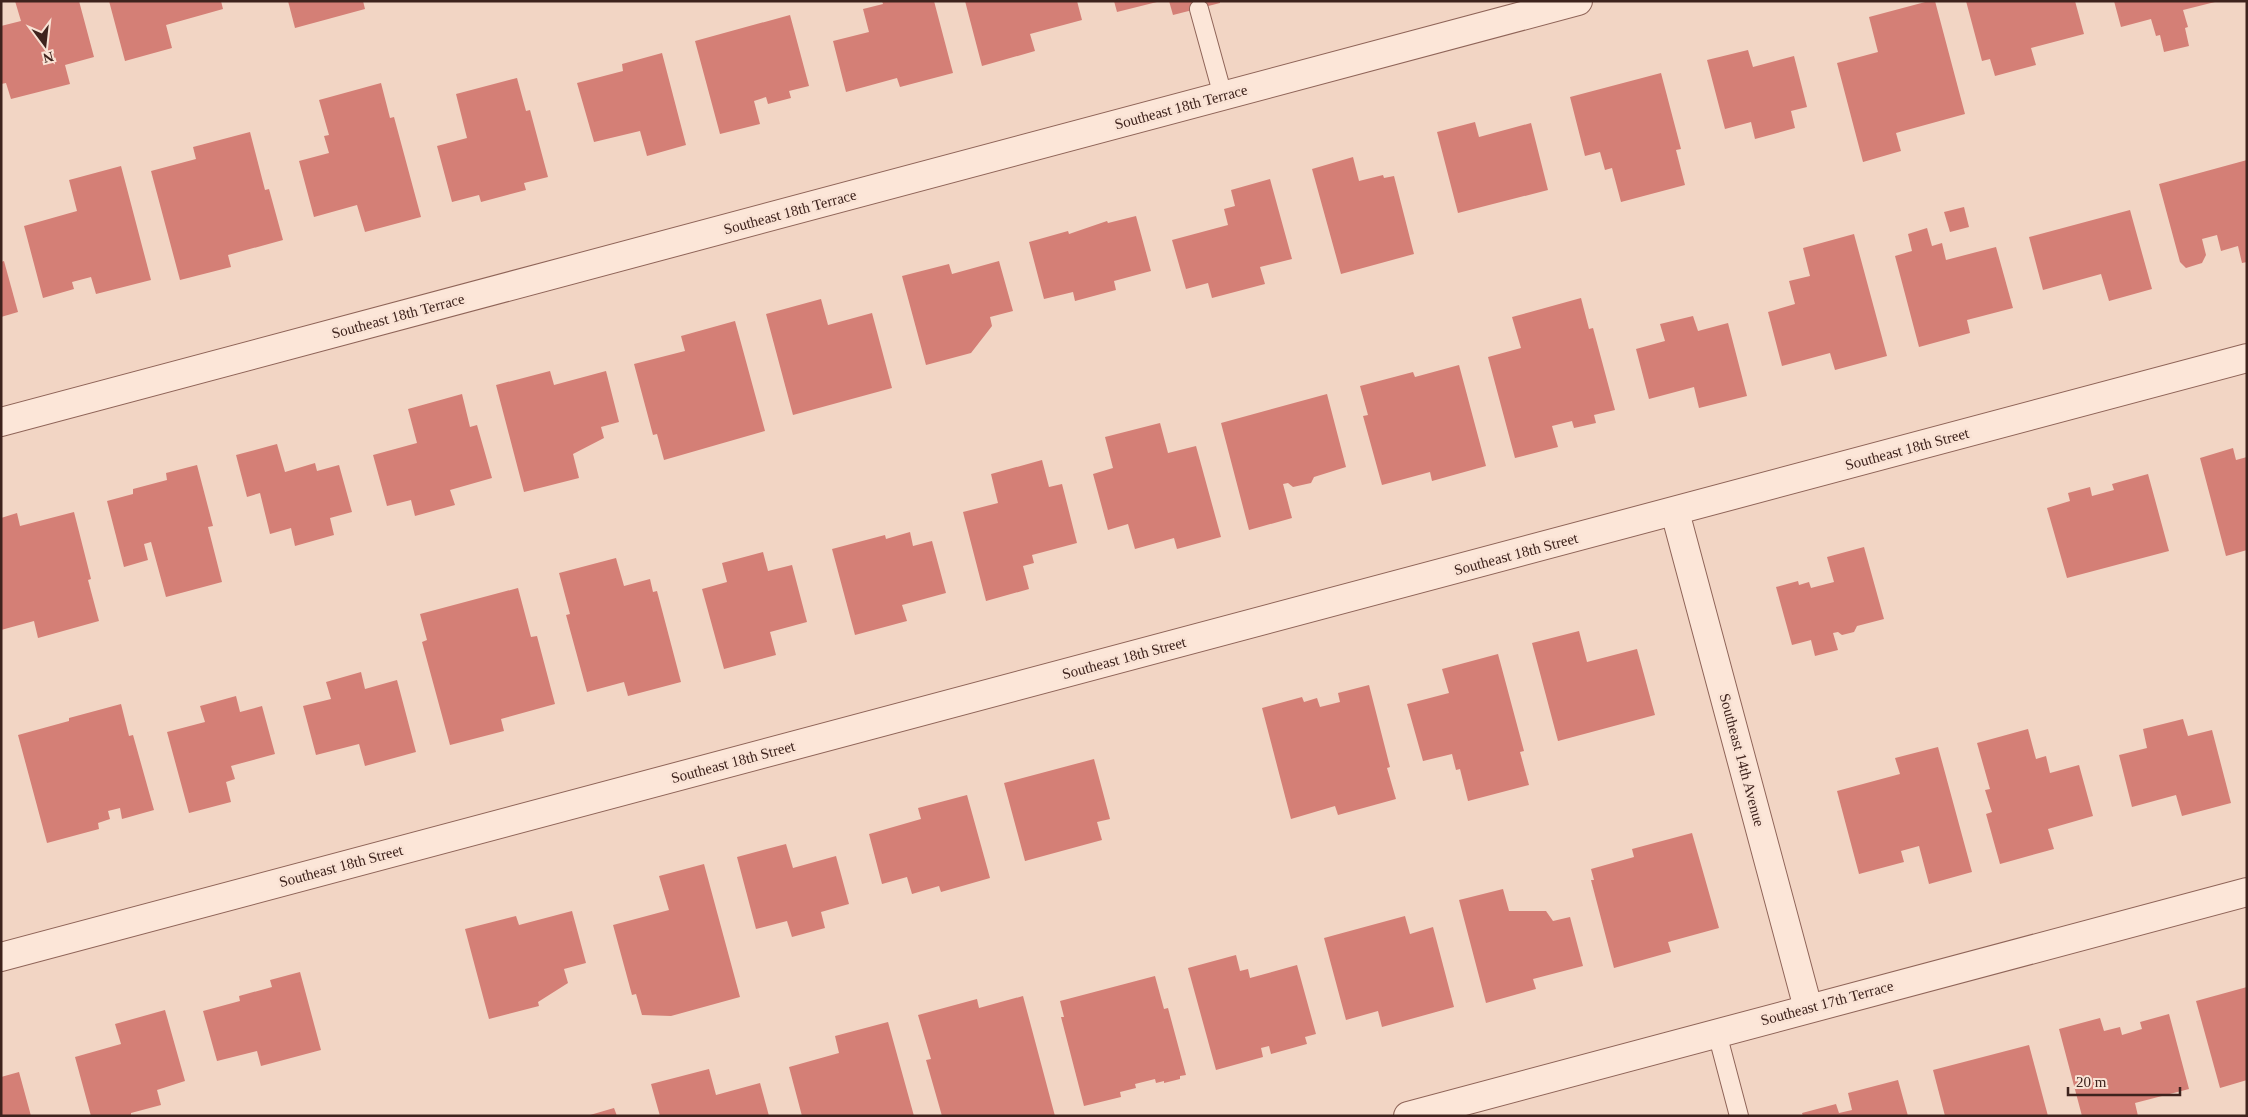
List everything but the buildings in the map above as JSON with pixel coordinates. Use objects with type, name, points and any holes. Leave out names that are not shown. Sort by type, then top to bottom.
[{"type":"street","name":"Southeast 18th Terrace","points":[[1,422],[1578,1]]},
{"type":"street","name":"Southeast 18th Street","points":[[1,957],[2247,358]]},
{"type":"street","name":"Southeast 14th Avenue","points":[[1675,512],[1808,1008]]},
{"type":"street","name":"Southeast 17th Terrace","points":[[1408,1116],[2247,892]]},
{"type":"lane","points":[[1199,9],[1223,96]]},
{"type":"lane","points":[[1717,1033],[1739,1116]]}]
